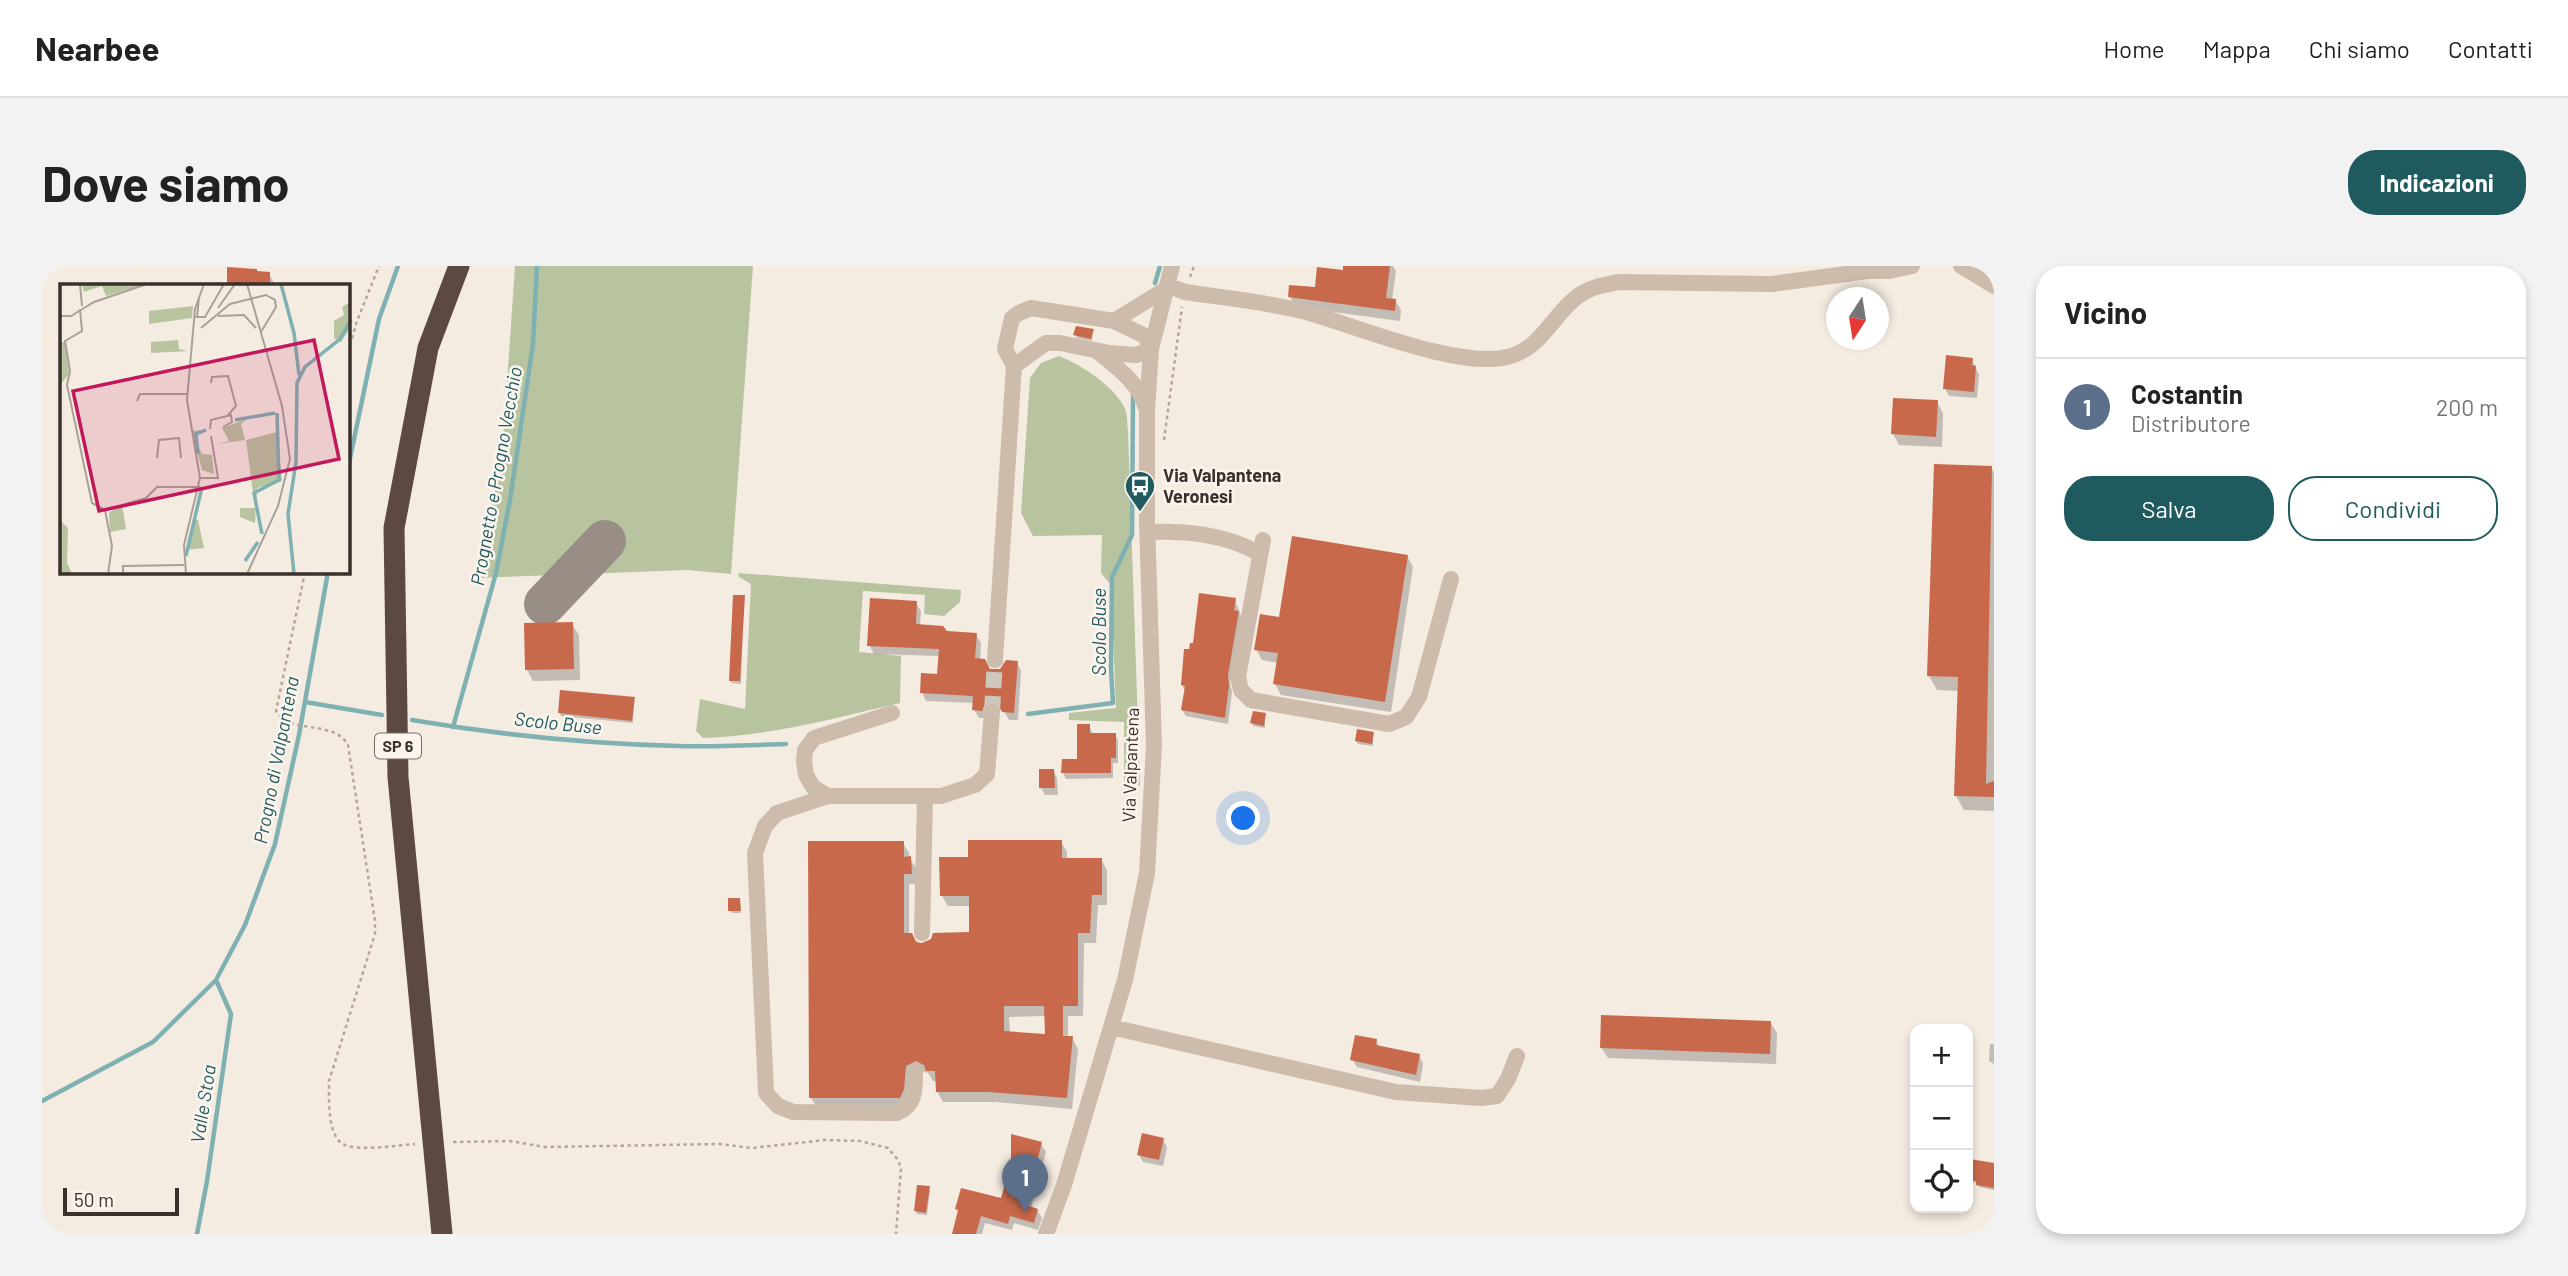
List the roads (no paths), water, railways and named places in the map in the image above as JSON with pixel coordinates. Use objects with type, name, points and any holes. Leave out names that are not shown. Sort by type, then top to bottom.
[{"type":"highway","name":"SP 6","points":[[442,1234],[398,777],[394,528],[428,348],[459,266]]},
{"type":"street","name":"Via Valpantena","points":[[1046,1234],[1064,1185],[1125,980],[1147,873],[1154,746],[1147,410],[1152,349],[1172,266]]},
{"type":"street","points":[[1114,321],[1167,287],[1304,312],[1411,344],[1485,358],[1504,358],[1522,352],[1542,337],[1566,307],[1588,290],[1618,282],[1772,284],[1874,268],[1889,271],[1912,266]]},
{"type":"street","points":[[1961,266],[1994,286]]},
{"type":"street","points":[[995,660],[1014,366],[1005,349],[1012,318],[1031,308],[1114,321],[1145,335],[1152,349],[1136,355],[1097,352],[1059,343],[1046,343],[1014,366]]},
{"type":"street","points":[[1097,352],[1123,372],[1143,395],[1147,410]]},
{"type":"street","points":[[1148,532],[1176,531],[1262,547],[1238,677],[1241,690],[1251,699],[1390,724],[1406,718],[1419,697],[1451,579]]},
{"type":"street","points":[[915,1071],[913,1101],[905,1110],[897,1113],[793,1112],[778,1106],[765,1093],[754,853],[765,826],[778,813],[828,796],[942,796],[975,785],[987,774],[992,712]]},
{"type":"street","points":[[828,796],[813,787],[806,775],[805,750],[814,737],[892,713]]},
{"type":"street","points":[[922,933],[925,796]]},
{"type":"street","points":[[1111,1027],[1396,1092],[1481,1098],[1497,1096],[1508,1079],[1517,1056]]},
{"type":"waterway","name":"Progno di Valpantena","points":[[350,458],[379,319],[398,266]]},
{"type":"waterway","name":"Prognetto e Progno Vecchio","points":[[453,727],[496,573],[510,500],[533,344],[537,266]]},
{"type":"waterway","name":"Scolo Buse","points":[[1155,283],[1160,266]]},
{"type":"waterway","name":"Scolo Buse","points":[[1028,714],[1113,703],[1112,577],[1132,535],[1133,395]]},
{"type":"waterway","name":"Progno di Valpantena","points":[[42,1101],[153,1042],[216,980],[245,925],[275,844],[299,735],[328,574]]},
{"type":"waterway","name":"Scolo Buse","points":[[305,702],[382,715]]},
{"type":"waterway","name":"Scolo Buse","points":[[412,720],[579,741],[692,746],[786,744]]},
{"type":"waterway","name":"Valle Stoa","points":[[197,1234],[231,1014],[216,980]]},
{"type":"tunnel","points":[[992,712],[995,660]]},
{"type":"place","name":"Via Valpantena Veronesi","points":[[1140,513]]},
{"type":"place","name":"Costantin","points":[[1025,1212]]}]
